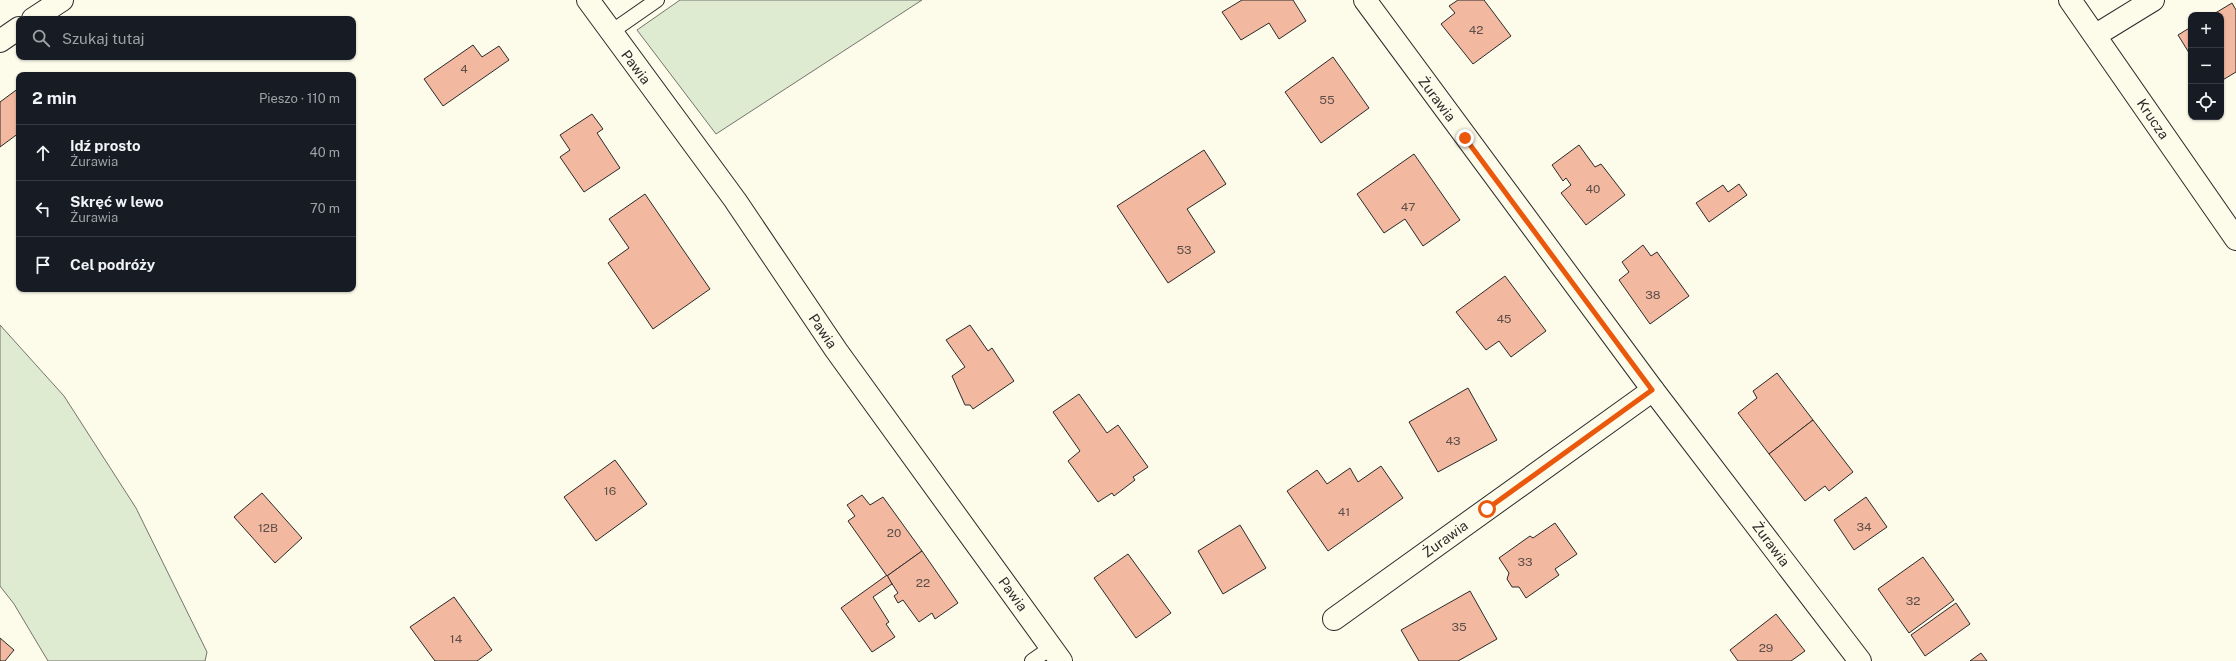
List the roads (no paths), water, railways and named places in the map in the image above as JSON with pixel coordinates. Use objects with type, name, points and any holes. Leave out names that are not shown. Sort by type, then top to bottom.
[{"type":"street","points":[[38,16],[62,0]]},
{"type":"street","name":"Pawia","points":[[588,0],[736,200],[836,350],[1056,654]]},
{"type":"street","name":"Żurawia","points":[[1365,0],[1652,390],[1860,661]]},
{"type":"street","name":"Krucza","points":[[2070,0],[2096,35],[2236,240]]},
{"type":"street","points":[[2096,35],[2153,0]]},
{"type":"street","points":[[0,41],[16,30]]},
{"type":"street","name":"Żurawia","points":[[1334,619],[1652,390]]},
{"type":"lane","points":[[611,32],[657,0]]},
{"type":"lane","points":[[1032,661],[1056,654]]}]
